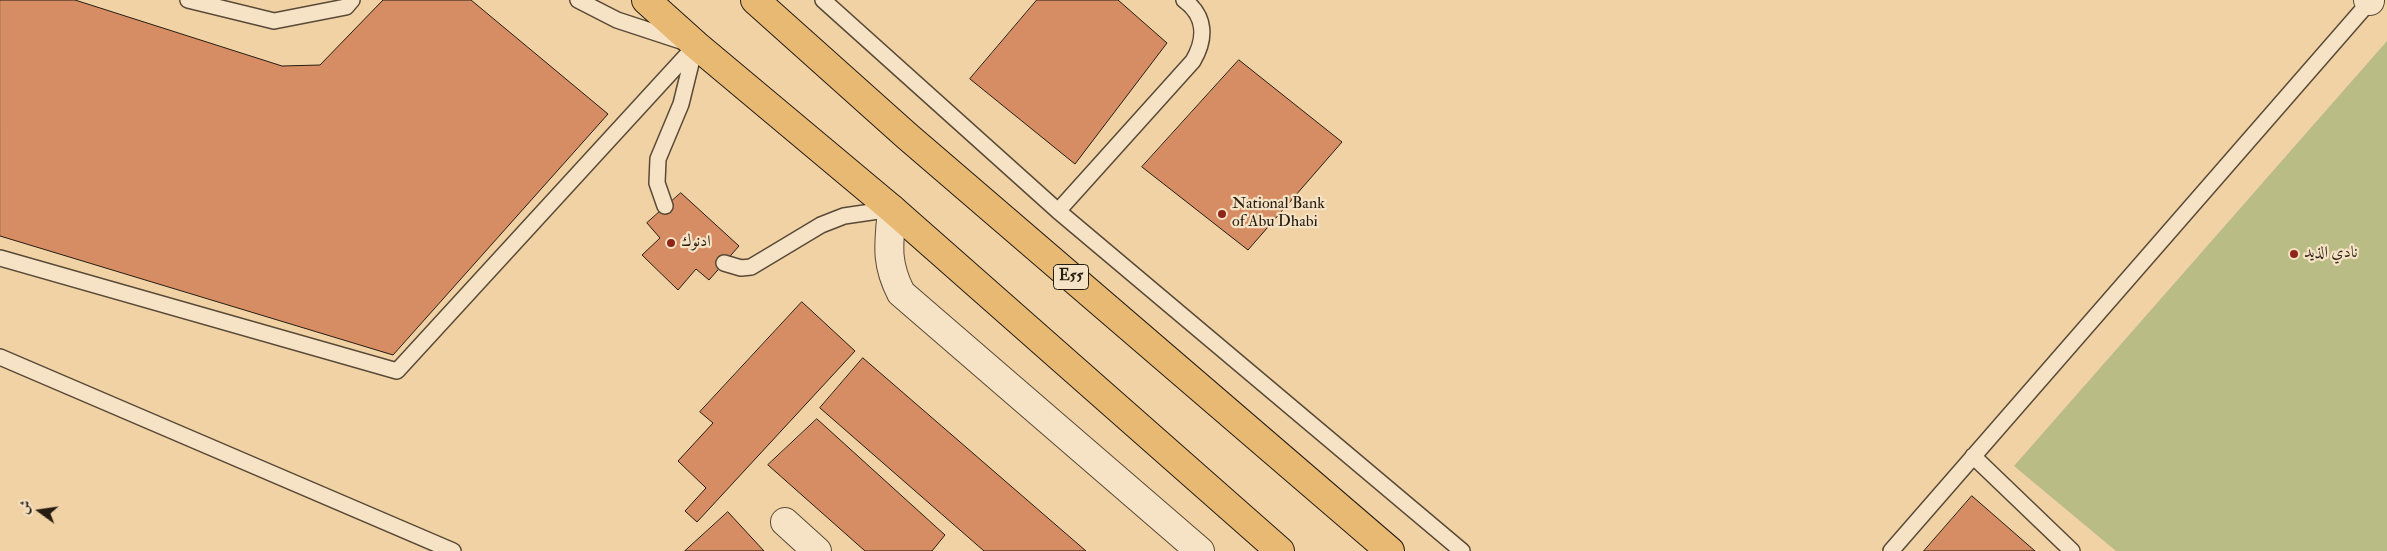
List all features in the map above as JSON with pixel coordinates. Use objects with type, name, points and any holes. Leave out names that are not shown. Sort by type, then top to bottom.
[{"type":"highway","points":[[646,0],[696,45],[892,210],[1280,551]]},
{"type":"highway","name":"E55","points":[[755,0],[907,136],[1390,551]]},
{"type":"street","points":[[892,210],[887,254],[892,276],[901,292],[1200,551]]},
{"type":"street","points":[[785,522],[817,551]]},
{"type":"lane","points":[[188,0],[274,21],[346,7],[352,0]]},
{"type":"lane","points":[[578,0],[617,20],[656,34],[696,45]]},
{"type":"lane","points":[[823,0],[1058,211],[1462,551]]},
{"type":"lane","points":[[1058,211],[1193,61],[1201,47],[1203,32],[1199,16],[1184,0]]},
{"type":"lane","points":[[1891,551],[2370,0]]},
{"type":"lane","points":[[665,206],[657,184],[658,159],[681,104],[696,45]]},
{"type":"lane","points":[[0,258],[397,370],[696,45]]},
{"type":"lane","points":[[724,263],[741,268],[751,267],[821,225],[844,216],[892,210]]},
{"type":"lane","points":[[0,357],[453,551]]},
{"type":"lane","points":[[1973,456],[2072,551]]},
{"type":"green space","name":"نادي الذيد","points":[[2387,41],[2387,551],[2116,551],[2014,466]]},
{"type":"building","points":[[0,0],[75,0],[282,66],[320,65],[383,0],[471,0],[608,114],[393,355],[0,236]]},
{"type":"building","points":[[1037,0],[1118,0],[1167,43],[1075,164],[970,79]]},
{"type":"building","points":[[1239,60],[1342,142],[1248,250],[1142,167]]},
{"type":"building","points":[[681,193],[739,246],[709,280],[696,269],[678,290],[642,255],[660,238],[647,223]]},
{"type":"building","points":[[802,302],[855,351],[697,522],[685,511],[706,488],[678,461],[713,423],[700,412]]},
{"type":"building","points":[[863,358],[1086,551],[984,551],[820,408]]},
{"type":"building","points":[[817,419],[945,535],[932,551],[865,551],[768,465]]},
{"type":"building","points":[[1972,496],[2035,551],[1924,551]]},
{"type":"building","points":[[728,512],[764,551],[685,551]]},
{"type":"place","name":"National Bank of Abu Dhabi","points":[[1222,214]]},
{"type":"place","name":"ادنوك","points":[[671,243]]},
{"type":"place","name":"نادي الذيد","points":[[2294,254]]}]
